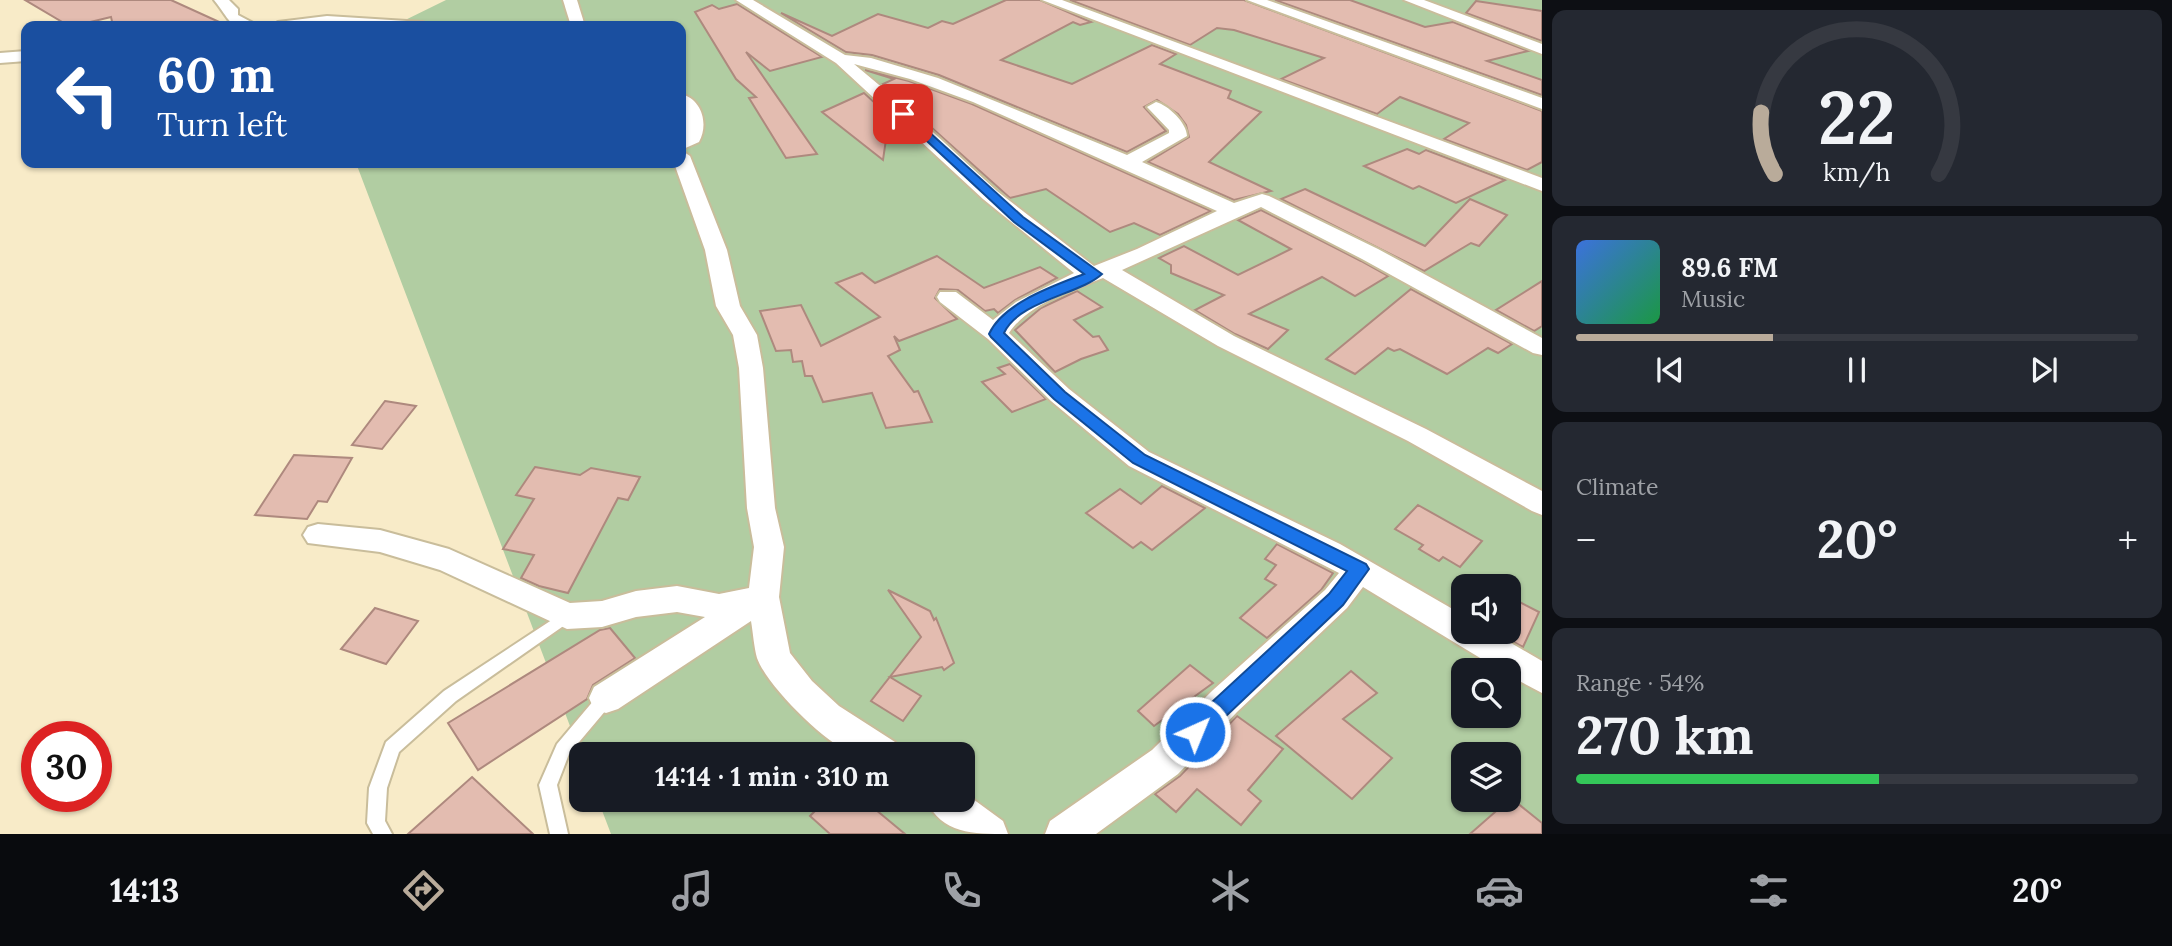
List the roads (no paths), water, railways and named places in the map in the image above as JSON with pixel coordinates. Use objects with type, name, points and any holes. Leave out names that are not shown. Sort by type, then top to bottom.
[{"type":"street","points":[[221,0],[231,9],[231,16],[237,21]]},
{"type":"street","points":[[570,0],[576,21]]},
{"type":"street","points":[[743,0],[842,60],[990,195],[1082,268],[1100,272],[1226,341],[1417,435],[1542,504]]},
{"type":"street","points":[[1049,0],[1542,186]]},
{"type":"street","points":[[1254,0],[1542,104]]},
{"type":"street","points":[[1411,0],[1542,49]]},
{"type":"street","points":[[313,21],[354,15],[392,21]]},
{"type":"street","points":[[0,58],[21,56]]},
{"type":"street","points":[[842,60],[858,60],[932,80],[1129,161],[1232,210]]},
{"type":"street","points":[[686,104],[695,114],[696,124],[693,138],[686,142]]},
{"type":"street","points":[[1129,161],[1178,136],[1178,129],[1156,107]]},
{"type":"street","points":[[685,168],[716,250],[728,306],[745,335],[751,368],[761,508],[769,547],[763,597],[774,658],[800,692],[827,716],[865,742]]},
{"type":"street","points":[[996,334],[1002,322],[1048,293],[1191,233],[1232,210],[1262,200],[1438,289],[1542,348]]},
{"type":"street","points":[[948,297],[996,334],[1060,395],[1139,459],[1360,569],[1451,623]]},
{"type":"street","points":[[318,536],[380,541],[449,561],[567,616],[602,614],[636,604],[677,598],[719,607],[763,597]]},
{"type":"street","points":[[1064,834],[1165,762],[1225,701],[1336,600],[1360,569]]},
{"type":"street","points":[[607,698],[763,597]]},
{"type":"street","points":[[1486,644],[1542,678]]},
{"type":"street","points":[[961,812],[989,834]]},
{"type":"lane","points":[[383,834],[376,823],[378,788],[392,747],[450,696],[567,616]]},
{"type":"lane","points":[[559,834],[548,785],[563,749],[607,698]]}]
